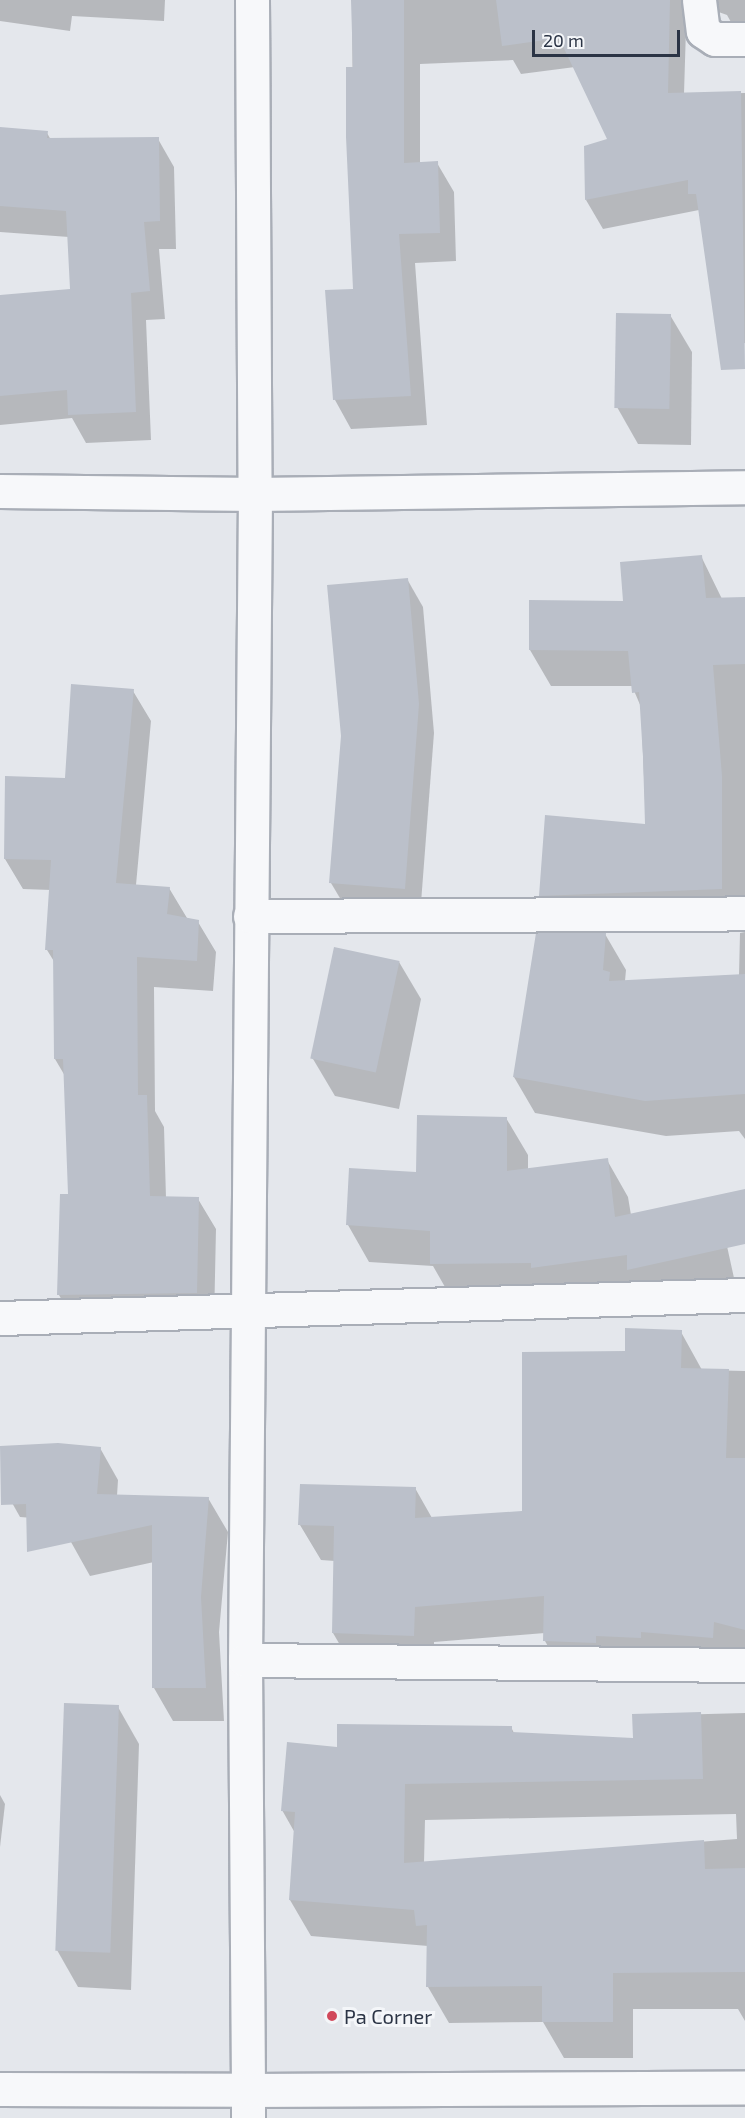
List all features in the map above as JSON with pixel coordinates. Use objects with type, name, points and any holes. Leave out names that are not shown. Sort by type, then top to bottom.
[{"type":"street","points":[[248,2104],[245,1660],[255,494],[252,0]]},
{"type":"street","points":[[699,0],[704,31],[715,39],[745,39]]},
{"type":"street","points":[[0,491],[255,494],[745,487]]},
{"type":"street","points":[[250,916],[745,913]]},
{"type":"street","points":[[0,1318],[745,1295]]},
{"type":"street","points":[[245,1660],[745,1665]]},
{"type":"street","points":[[0,2089],[248,2104],[745,2087]]},
{"type":"building","points":[[351,0],[404,0],[404,163],[438,161],[440,233],[399,234],[411,396],[333,400],[325,290],[353,289],[346,137],[346,67],[353,67]]},
{"type":"building","points":[[496,0],[670,0],[668,93],[741,91],[745,369],[721,370],[696,194],[688,194],[688,180],[585,200],[584,146],[607,139],[559,38],[502,46]]},
{"type":"building","points":[[0,127],[48,131],[47,138],[159,137],[160,221],[144,222],[150,291],[131,293],[136,412],[68,415],[67,390],[0,396],[0,295],[70,289],[66,211],[0,206]]},
{"type":"building","points":[[616,313],[671,314],[669,409],[614,408]]},
{"type":"building","points":[[702,555],[706,598],[745,597],[745,664],[713,665],[722,776],[722,889],[539,896],[545,815],[645,824],[643,757],[639,692],[632,693],[628,651],[529,650],[529,600],[623,601],[620,562]]},
{"type":"building","points":[[408,578],[419,704],[405,889],[329,883],[341,736],[327,585]]},
{"type":"building","points":[[71,684],[134,689],[116,883],[170,887],[167,914],[199,920],[197,961],[137,957],[138,1095],[147,1095],[150,1196],[199,1197],[197,1293],[57,1295],[60,1194],[68,1194],[63,1059],[54,1059],[53,950],[45,950],[51,860],[4,859],[5,776],[65,778]]},
{"type":"building","points":[[536,933],[606,933],[603,970],[610,972],[609,981],[745,974],[745,1094],[645,1101],[513,1077]]},
{"type":"building","points":[[334,947],[400,961],[376,1072],[310,1059]]},
{"type":"building","points":[[417,1115],[507,1117],[507,1171],[608,1158],[615,1217],[745,1189],[745,1244],[627,1270],[627,1255],[531,1268],[531,1263],[430,1264],[430,1231],[346,1225],[349,1168],[416,1172]]},
{"type":"building","points":[[625,1328],[682,1330],[681,1368],[729,1369],[726,1458],[745,1458],[745,1630],[714,1622],[713,1638],[641,1632],[641,1638],[596,1636],[596,1643],[543,1641],[544,1596],[415,1607],[414,1636],[332,1633],[334,1526],[298,1525],[300,1484],[416,1487],[415,1518],[522,1511],[522,1352],[625,1351]]},
{"type":"building","points":[[58,1443],[101,1447],[97,1494],[209,1497],[201,1597],[206,1688],[152,1688],[152,1525],[27,1552],[26,1504],[1,1505],[0,1446]]},
{"type":"building","points":[[64,1703],[119,1705],[110,1953],[55,1951]]},
{"type":"building","points":[[701,1712],[703,1779],[405,1784],[404,1863],[704,1840],[705,1869],[745,1868],[745,1972],[613,1973],[613,2022],[542,2022],[542,1986],[426,1987],[427,1925],[416,1926],[414,1910],[289,1900],[295,1812],[281,1811],[287,1742],[337,1747],[337,1724],[512,1726],[512,1732],[633,1738],[632,1714]]},
{"type":"place","name":"Pa Corner","points":[[332,2016]]}]
